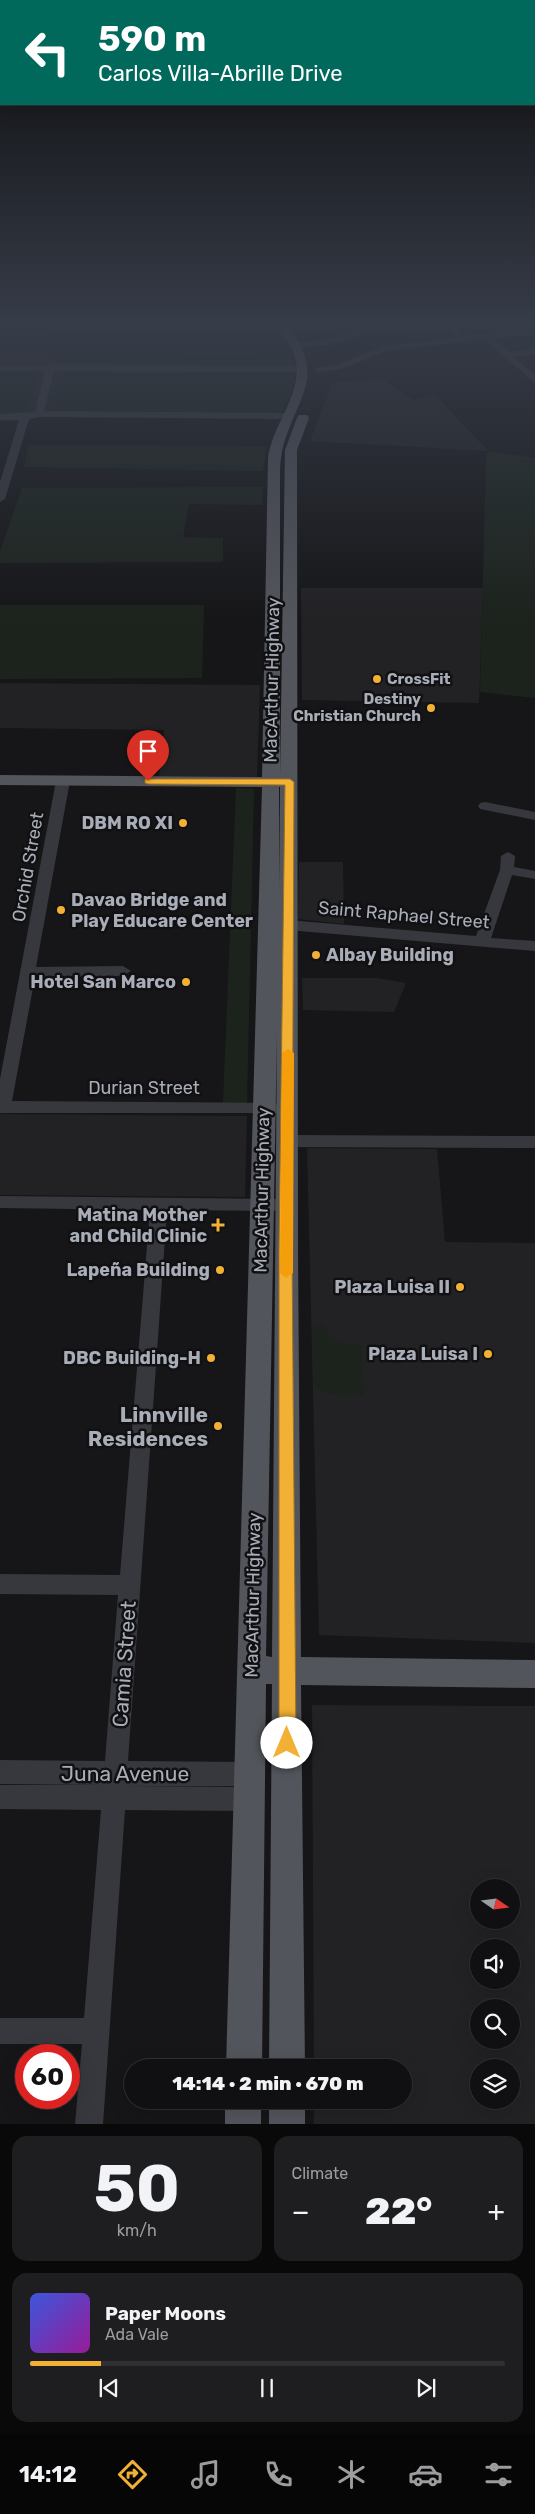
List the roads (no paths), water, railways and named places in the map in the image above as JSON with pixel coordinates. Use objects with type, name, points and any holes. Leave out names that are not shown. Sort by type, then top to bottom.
[{"type":"main road","name":"MacArthur Highway","points":[[244,2059],[251,1670],[274,1205],[287,1140],[288,1109],[290,924],[273,688],[276,449],[286,424]]},
{"type":"main road","name":"MacArthur Highway","points":[[287,2059],[287,1670],[274,1205],[264,1109],[269,924],[280,782],[291,688],[291,450],[301,424]]},
{"type":"main road","points":[[274,529],[291,529]]},
{"type":"main road","points":[[273,625],[290,625]]},
{"type":"main road","points":[[273,688],[291,688]]},
{"type":"main road","points":[[0,780],[280,782]]},
{"type":"main road","points":[[251,1670],[535,1674]]},
{"type":"main road","points":[[243,2109],[243,2124]]},
{"type":"main road","points":[[287,2109],[287,2124]]},
{"type":"street","points":[[0,499],[23,424]]},
{"type":"street","name":"Orchid Street","points":[[2,1107],[63,781]]},
{"type":"street","points":[[485,806],[535,816]]},
{"type":"street","points":[[482,941],[507,863],[535,875]]},
{"type":"street","name":"Saint Raphael Street","points":[[269,924],[290,924],[535,946]]},
{"type":"street","points":[[28,972],[123,971]]},
{"type":"street","name":"Durian Street","points":[[2,1107],[288,1109]]},
{"type":"street","points":[[287,1140],[535,1142]]},
{"type":"street","points":[[0,1202],[274,1205]]},
{"type":"street","name":"Camia Street","points":[[90,2124],[159,1203]]},
{"type":"street","points":[[0,1584],[130,1585]]},
{"type":"street","name":"Juna Avenue","points":[[0,1772],[116,1773],[249,1786]]},
{"type":"street","name":"Juna Avenue","points":[[0,1797],[114,1798],[249,1786]]},
{"type":"street","points":[[0,2031],[96,2031]]},
{"type":"place","name":"CrossFit","points":[[377,679]]},
{"type":"place","name":"Destiny Christian Church","points":[[431,708]]},
{"type":"place","name":"DBM RO XI","points":[[183,823]]},
{"type":"place","name":"Davao Bridge and Play Educare Center","points":[[61,910]]},
{"type":"place","name":"Albay Building","points":[[316,955]]},
{"type":"place","name":"Hotel San Marco","points":[[186,982]]},
{"type":"place","name":"Matina Mother and Child Clinic","points":[[218,1225]]},
{"type":"place","name":"Lapeña Building","points":[[220,1270]]},
{"type":"place","name":"Plaza Luisa II","points":[[460,1287]]},
{"type":"place","name":"Plaza Luisa I","points":[[488,1354]]},
{"type":"place","name":"DBC Building-H","points":[[211,1358]]},
{"type":"place","name":"Linnville Residences","points":[[218,1426]]}]
